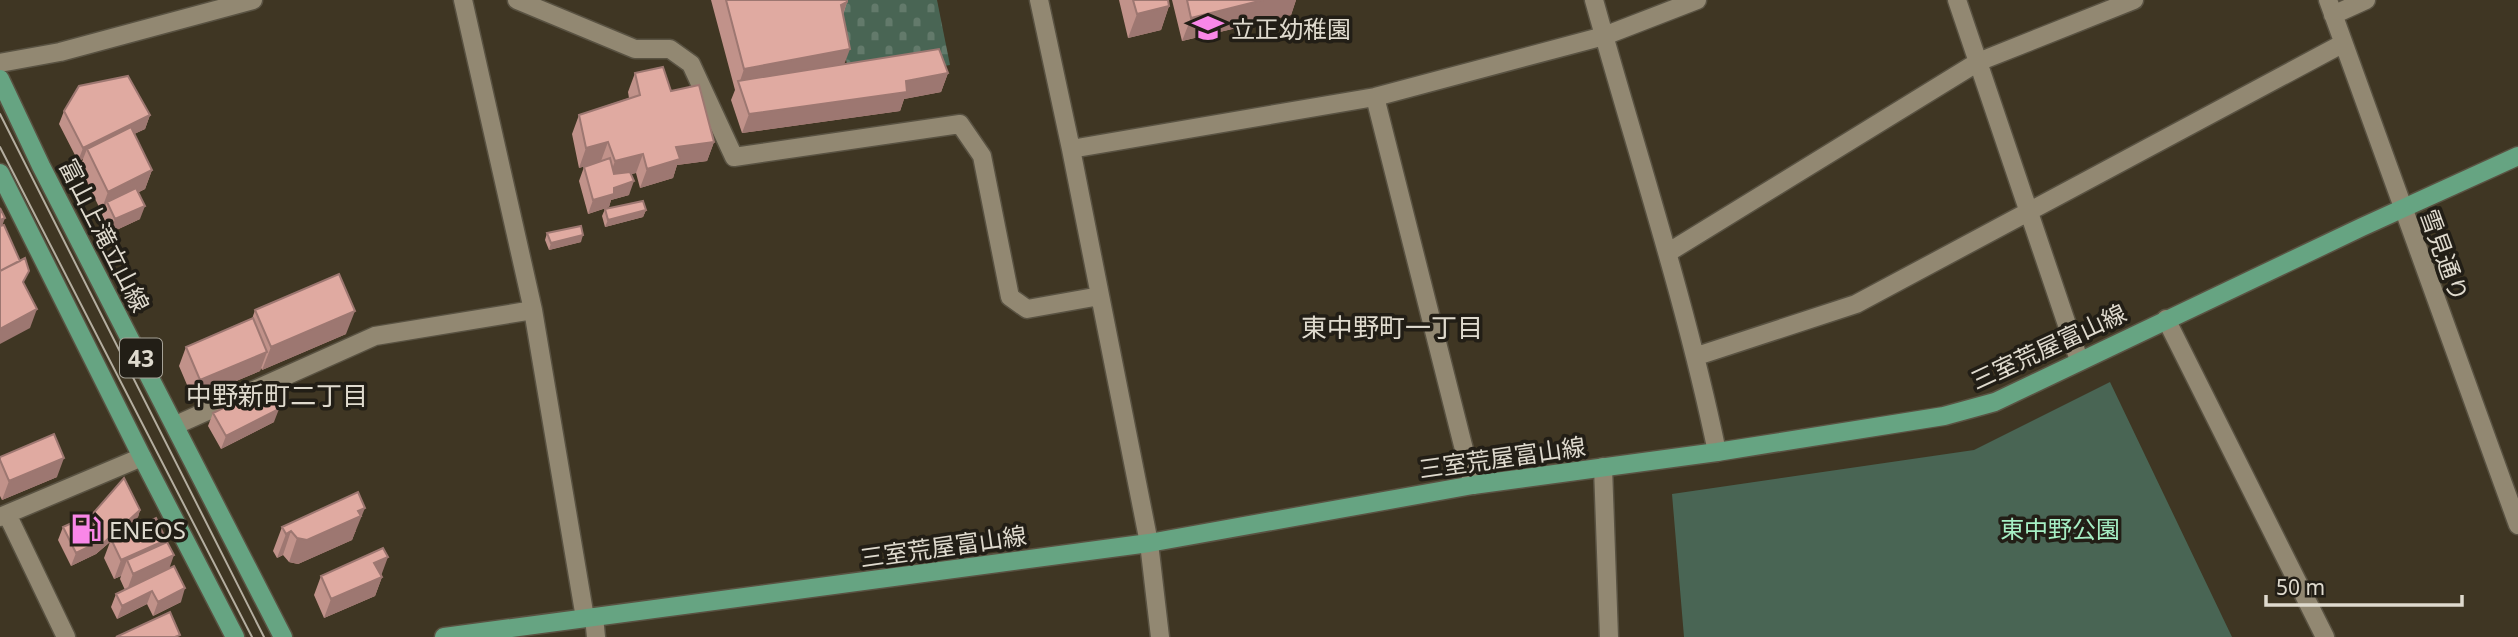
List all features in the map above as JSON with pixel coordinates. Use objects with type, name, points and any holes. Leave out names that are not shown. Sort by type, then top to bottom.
[{"type":"main road","name":"富山上滝立山線","points":[[0,79],[41,166],[283,637]]},
{"type":"main road","name":"三室荒屋富山線","points":[[444,637],[1149,543],[1473,485],[1717,452],[1944,416],[1995,402],[2166,318],[2518,156]]},
{"type":"main road","name":"43","points":[[0,173],[235,637]]},
{"type":"street","points":[[0,63],[60,52],[223,4],[253,0]]},
{"type":"street","points":[[463,0],[533,310],[589,617],[596,637]]},
{"type":"street","points":[[517,0],[635,49],[670,49],[691,64],[734,156],[960,124],[982,156],[1010,297],[1027,309],[1100,296]]},
{"type":"street","points":[[1039,0],[1149,543],[1160,637]]},
{"type":"street","points":[[1594,0],[1669,252],[1697,356],[1717,452]]},
{"type":"street","points":[[1071,149],[1375,97],[1604,36],[1697,0]]},
{"type":"street","points":[[1957,0],[2079,360]]},
{"type":"street","points":[[1669,252],[1978,62],[2134,0]]},
{"type":"street","points":[[2330,7],[2366,0]]},
{"type":"street","name":"雪見通り","points":[[2330,7],[2518,526]]},
{"type":"street","points":[[1697,356],[1856,304],[2342,44]]},
{"type":"street","points":[[1375,97],[1473,485]]},
{"type":"street","points":[[176,425],[375,336],[533,310]]},
{"type":"street","points":[[2166,318],[2325,637]]},
{"type":"street","points":[[66,637],[4,516],[142,457]]},
{"type":"street","points":[[1603,467],[1609,637]]},
{"type":"green space","points":[[832,0],[937,0],[950,65],[851,81]]},
{"type":"green space","name":"東中野公園","points":[[2110,382],[2232,637],[1684,637],[1672,494],[1974,450]]},
{"type":"building","points":[[726,0],[847,0],[841,5],[850,49],[744,69]]},
{"type":"building","points":[[1133,0],[1168,0],[1169,6],[1137,14]]},
{"type":"building","points":[[1187,0],[1263,0],[1191,18]]},
{"type":"building","points":[[939,49],[948,73],[906,81],[907,92],[749,114],[738,81]]},
{"type":"building","points":[[663,67],[671,91],[699,85],[714,142],[676,147],[680,159],[647,169],[643,154],[615,161],[608,142],[586,148],[579,115],[640,95],[635,73]]},
{"type":"building","points":[[128,76],[150,115],[83,148],[64,111],[79,86]]},
{"type":"building","points":[[131,127],[152,170],[108,192],[87,149]]},
{"type":"building","points":[[610,158],[614,174],[630,172],[634,181],[614,188],[614,194],[593,200],[584,167]]},
{"type":"building","points":[[136,188],[145,206],[115,219],[107,202]]},
{"type":"building","points":[[643,201],[646,210],[608,220],[605,209]]},
{"type":"building","points":[[4,225],[20,261],[0,271],[0,226]]},
{"type":"building","points":[[581,226],[583,235],[551,243],[547,233]]},
{"type":"building","points":[[25,258],[29,271],[23,282],[37,309],[0,329],[0,271]]},
{"type":"building","points":[[339,274],[355,311],[271,347],[255,310]]},
{"type":"building","points":[[253,318],[267,352],[200,380],[186,347]]},
{"type":"building","points":[[268,386],[279,409],[226,436],[213,413]]},
{"type":"building","points":[[54,434],[64,458],[9,481],[0,457]]},
{"type":"building","points":[[124,478],[140,510],[99,547],[101,541],[90,517]]},
{"type":"building","points":[[358,492],[365,508],[358,511],[361,516],[307,540],[297,538],[291,531],[286,534],[282,527]]},
{"type":"building","points":[[89,515],[101,541],[76,553],[63,527]]},
{"type":"building","points":[[156,518],[166,540],[121,560],[111,539]]},
{"type":"building","points":[[167,542],[174,555],[133,574],[127,560]]},
{"type":"building","points":[[383,548],[388,557],[374,563],[382,577],[331,599],[321,576]]},
{"type":"building","points":[[174,566],[185,588],[158,602],[152,591],[122,606],[116,594]]},
{"type":"building","points":[[170,612],[180,635],[116,637]]},
{"type":"tram line","points":[[0,114],[264,637]]},
{"type":"tram line","points":[[0,147],[252,637]]},
{"type":"place","name":"立正幼稚園","points":[[1208,28]]},
{"type":"place","name":"ENEOS","points":[[86,529]]},
{"type":"district","name":"東中野町一丁目","points":[[1392,327]]},
{"type":"district","name":"中野新町二丁目","points":[[277,395]]}]
